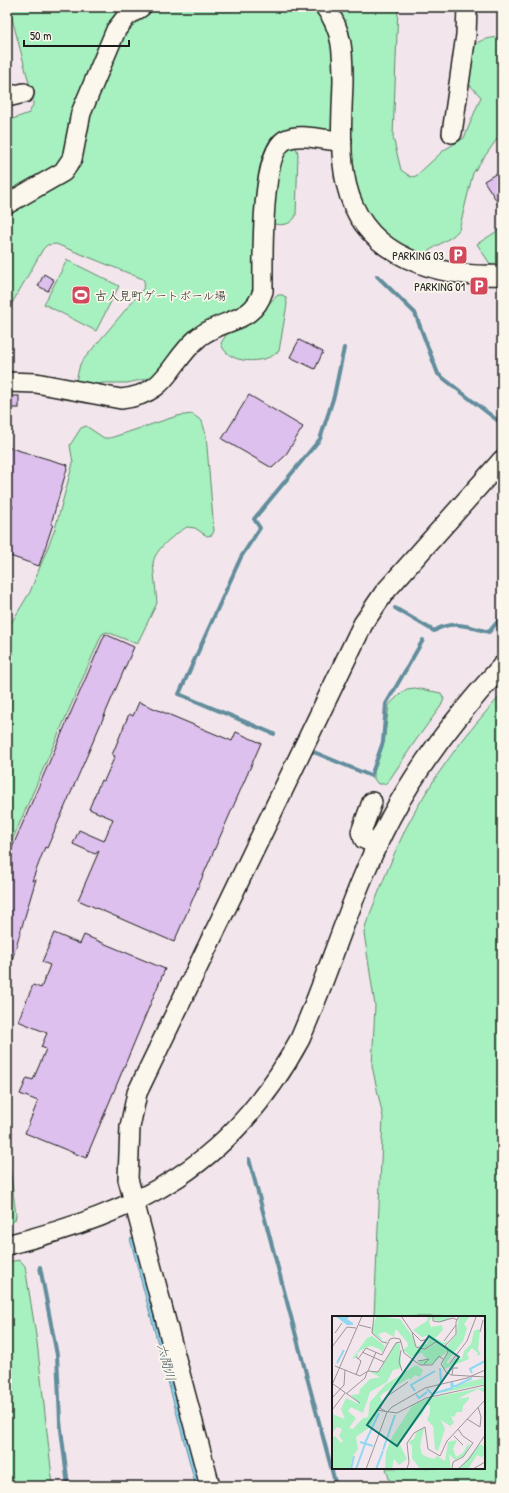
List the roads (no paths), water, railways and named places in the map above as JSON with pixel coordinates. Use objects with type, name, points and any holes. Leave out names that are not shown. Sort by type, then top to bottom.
[{"type":"street","points":[[7,204],[63,172],[72,159],[81,113],[116,30],[127,16],[141,7]]},
{"type":"street","points":[[325,7],[334,17],[341,36],[343,55],[342,141],[344,182],[350,200],[359,217],[370,232],[386,247],[405,258],[428,267],[452,273],[476,276],[502,275]]},
{"type":"street","points":[[452,133],[466,34],[467,7]]},
{"type":"street","points":[[7,382],[36,383],[120,399],[146,393],[158,386],[199,337],[223,323],[246,316],[254,309],[260,300],[263,291],[266,197],[272,157],[276,148],[283,141],[292,137],[342,141]]},
{"type":"street","points":[[210,1486],[128,1179],[130,1127],[137,1093],[369,613],[384,593],[502,460]]},
{"type":"street","points":[[7,1245],[58,1230],[134,1203],[177,1178],[206,1157],[249,1116],[268,1092],[300,1039],[378,845],[410,784],[431,750],[455,719],[502,666]]},
{"type":"street","points":[[372,802],[361,832],[364,839],[378,845]]},
{"type":"water","name":"六間川","points":[[137,1236],[204,1486],[196,1486],[130,1239]]},
{"type":"waterway","points":[[377,276],[415,313],[438,374],[502,424]]},
{"type":"waterway","points":[[274,734],[179,694],[241,557],[260,528],[254,519],[320,439],[334,396],[344,348]]},
{"type":"waterway","points":[[395,608],[434,631],[447,625],[461,625],[489,632],[502,616]]},
{"type":"waterway","points":[[309,750],[371,776],[383,742],[386,704],[423,640]]},
{"type":"waterway","points":[[249,1159],[336,1486]]},
{"type":"waterway","points":[[40,1267],[57,1355],[60,1421],[68,1486]]},
{"type":"place","name":"PARKING 03","points":[[458,255]]},
{"type":"place","name":"PARKING 01","points":[[479,286]]},
{"type":"place","name":"古人見町ゲートボール場","points":[[81,295]]}]
